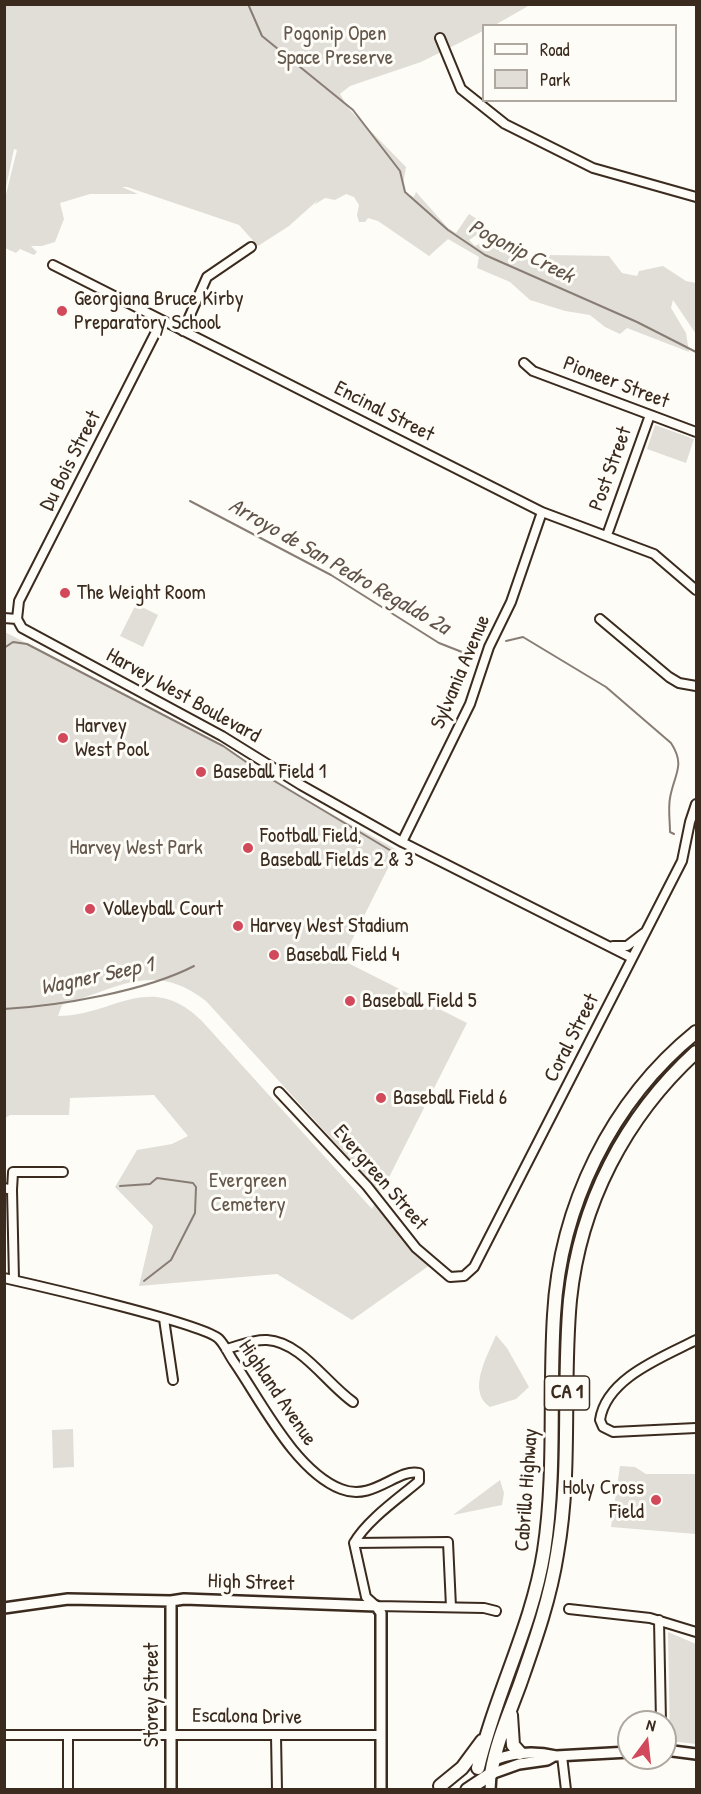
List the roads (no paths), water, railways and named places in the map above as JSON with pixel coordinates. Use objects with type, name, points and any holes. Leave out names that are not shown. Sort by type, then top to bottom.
[{"type":"highway","name":"Cabrillo Highway","points":[[478,1768],[530,1612],[543,1554],[549,1491],[555,1300],[570,1222],[590,1169],[617,1120],[651,1076],[696,1032]]},
{"type":"highway","name":"Cabrillo Highway","points":[[494,1760],[543,1617],[560,1538],[566,1474],[569,1316],[582,1236],[597,1191],[627,1134],[655,1095],[696,1052]]},
{"type":"highway","points":[[511,1709],[513,1745],[520,1753]]},
{"type":"highway","name":"CA 1","points":[[437,1788],[462,1768],[489,1732]]},
{"type":"highway","name":"CA 1","points":[[491,1774],[494,1760]]},
{"type":"highway","points":[[437,1788],[494,1760]]},
{"type":"highway","points":[[473,1788],[491,1774]]},
{"type":"main road","name":"High Street","points":[[4,1608],[75,1599],[171,1601],[184,1599],[376,1606]]},
{"type":"main road","name":"Storey Street","points":[[171,1601],[171,1790]]},
{"type":"main road","points":[[376,1606],[381,1613],[381,1790]]},
{"type":"main road","points":[[494,1760],[520,1753],[544,1752],[558,1756]]},
{"type":"main road","points":[[677,1752],[696,1754]]},
{"type":"main road","points":[[490,1790],[491,1774],[519,1764],[558,1756],[617,1753]]},
{"type":"main road","points":[[473,1788],[478,1768]]},
{"type":"street","points":[[440,38],[461,89],[505,124],[593,168],[696,197]]},
{"type":"street","points":[[183,331],[207,277],[251,247]]},
{"type":"street","name":"Encinal Street","points":[[53,265],[542,512],[654,554],[696,590]]},
{"type":"street","name":"Du Bois Street","points":[[17,619],[19,602],[162,320]]},
{"type":"street","name":"Pioneer Street","points":[[524,363],[533,371],[696,432]]},
{"type":"street","name":"Post Street","points":[[607,535],[650,415]]},
{"type":"street","name":"Sylvania Avenue","points":[[402,842],[470,704],[489,647],[511,602],[542,512]]},
{"type":"street","points":[[4,618],[17,619]]},
{"type":"street","name":"Harvey West Boulevard","points":[[17,619],[22,628],[30,634],[222,736],[402,842],[632,958]]},
{"type":"street","points":[[600,619],[669,677],[679,683],[696,686]]},
{"type":"street","name":"Coral Street","points":[[459,1278],[474,1267],[682,861],[696,804]]},
{"type":"street","points":[[605,945],[627,946],[646,931]]},
{"type":"street","name":"Evergreen Street","points":[[279,1092],[367,1186],[416,1248],[437,1269],[450,1277],[459,1278]]},
{"type":"street","points":[[14,1280],[8,1189],[13,1172],[63,1172]]},
{"type":"street","name":"Highland Avenue","points":[[4,1278],[164,1319],[219,1338],[301,1461],[343,1490],[369,1490],[384,1486],[406,1474],[419,1473],[419,1481],[396,1499],[359,1535],[354,1543]]},
{"type":"street","points":[[164,1319],[173,1380]]},
{"type":"street","points":[[696,1340],[624,1381],[602,1410],[600,1420],[603,1428],[613,1432],[696,1428]]},
{"type":"street","points":[[225,1349],[253,1341],[278,1342],[303,1358],[352,1402]]},
{"type":"street","points":[[376,1606],[366,1597],[354,1543],[448,1542],[451,1607]]},
{"type":"street","name":"High Street","points":[[376,1606],[451,1607],[496,1611]]},
{"type":"street","points":[[569,1609],[658,1620],[696,1632]]},
{"type":"street","points":[[658,1620],[661,1710]]},
{"type":"street","name":"Escalona Drive","points":[[4,1735],[381,1735]]},
{"type":"street","points":[[68,1736],[68,1790]]},
{"type":"street","points":[[276,1736],[276,1790]]},
{"type":"street","points":[[558,1756],[566,1790]]},
{"type":"waterway","name":"Pogonip Creek","points":[[248,4],[262,36],[353,110],[400,171],[405,192],[448,230],[485,255],[637,322],[696,352]]},
{"type":"waterway","name":"Arroyo de San Pedro Regaldo 2a","points":[[190,501],[331,575],[439,643],[462,652],[475,649]]},
{"type":"waterway","name":"Arroyo de San Pedro Regaldo 2a","points":[[506,641],[523,637],[606,687],[671,743],[678,758],[678,770],[669,806],[670,832],[674,834]]},
{"type":"waterway","points":[[4,648],[13,642],[27,644],[223,746],[271,779],[393,852]]},
{"type":"waterway","name":"Wagner Seep 1","points":[[4,1009],[50,1005],[102,996],[152,983],[194,966]]},
{"type":"waterway","points":[[120,1186],[150,1184],[157,1178],[193,1183],[196,1187],[195,1213],[171,1260],[144,1281]]},
{"type":"place","name":"Georgiana Bruce Kirby Preparatory School","points":[[62,311]]},
{"type":"place","name":"The Weight Room","points":[[65,593]]},
{"type":"place","name":"Harvey West Pool","points":[[63,738]]},
{"type":"place","name":"Baseball Field 1","points":[[201,772]]},
{"type":"place","name":"Football Field, Baseball Fields 2 & 3","points":[[248,848]]},
{"type":"place","name":"Volleyball Court","points":[[90,909]]},
{"type":"place","name":"Harvey West Stadium","points":[[238,926]]},
{"type":"place","name":"Baseball Field 4","points":[[274,955]]},
{"type":"place","name":"Baseball Field 5","points":[[350,1001]]},
{"type":"place","name":"Baseball Field 6","points":[[381,1098]]},
{"type":"place","name":"Holy Cross Field","points":[[656,1500]]},
{"type":"park label","name":"Pogonip Open Space Preserve","points":[[335,46]]},
{"type":"park label","name":"Harvey West Park","points":[[136,848]]},
{"type":"park label","name":"Evergreen Cemetery","points":[[248,1193]]}]
